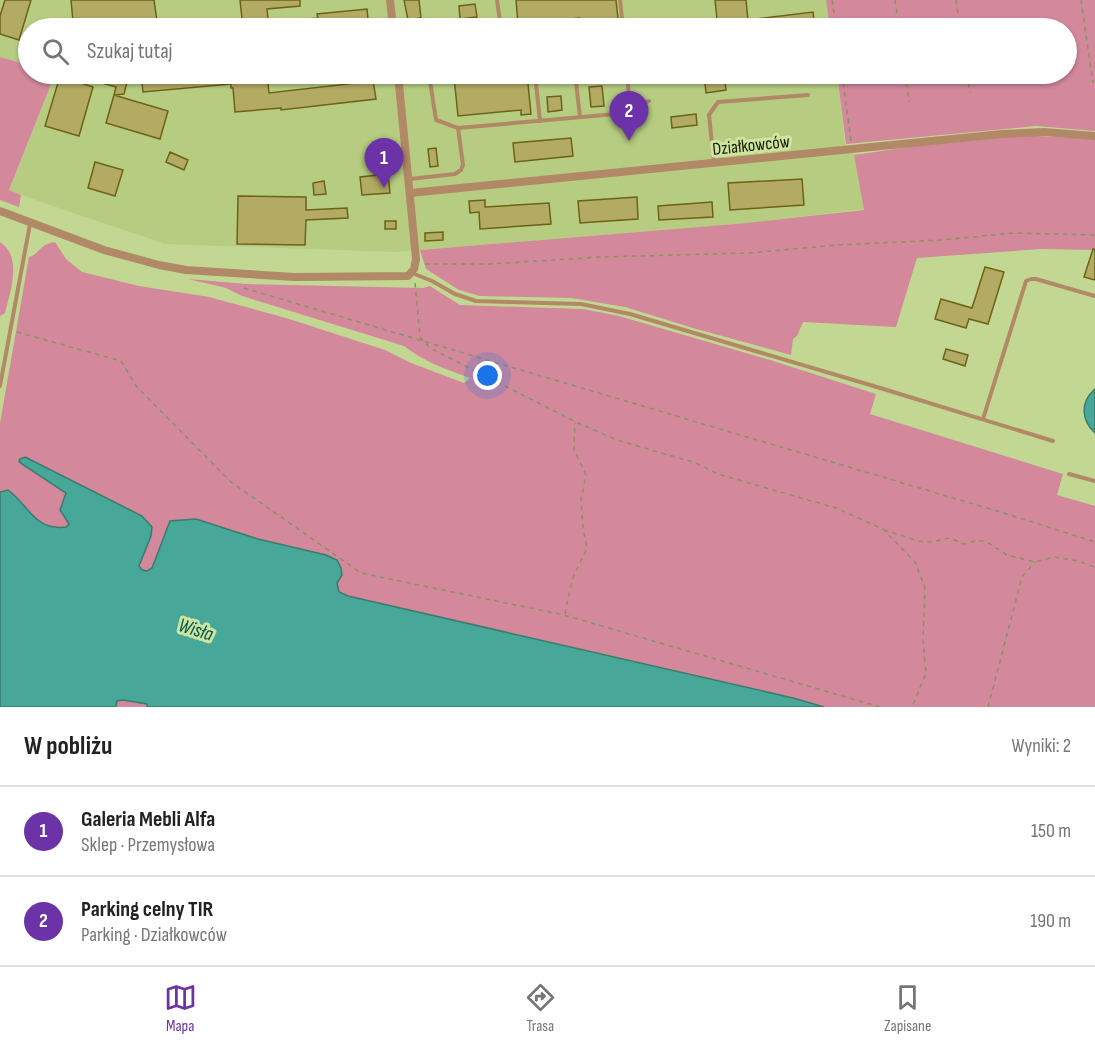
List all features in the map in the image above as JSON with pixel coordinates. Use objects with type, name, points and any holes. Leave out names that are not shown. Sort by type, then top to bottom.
[{"type":"street","points":[[390,0],[392,18]]},
{"type":"street","points":[[0,211],[132,258],[186,270],[294,277],[403,278],[412,273],[415,264],[399,84]]},
{"type":"street","name":"Działkowców","points":[[410,193],[1024,132],[1095,136]]},
{"type":"lane","points":[[497,0],[500,18]]},
{"type":"lane","points":[[620,0],[622,18]]},
{"type":"lane","points":[[431,84],[436,120],[458,128],[616,114],[649,101]]},
{"type":"lane","points":[[536,84],[540,121]]},
{"type":"lane","points":[[576,84],[580,117]]},
{"type":"lane","points":[[628,84],[630,108]]},
{"type":"lane","points":[[715,164],[710,114],[718,102],[808,95]]},
{"type":"lane","points":[[409,180],[455,174],[461,170],[463,165],[458,128]]},
{"type":"lane","points":[[0,386],[30,223]]},
{"type":"lane","points":[[412,273],[455,294],[476,301],[582,304],[630,314],[1053,441]]},
{"type":"lane","points":[[983,419],[1026,281],[1036,279],[1095,296]]},
{"type":"lane","points":[[1069,474],[1095,481]]},
{"type":"path","points":[[832,0],[835,18]]},
{"type":"path","points":[[895,0],[897,18]]},
{"type":"path","points":[[956,0],[959,18]]},
{"type":"path","points":[[1081,0],[1093,83]]},
{"type":"path","points":[[843,84],[852,149]]},
{"type":"path","points":[[906,84],[909,102]]},
{"type":"path","points":[[969,84],[970,93]]},
{"type":"path","points":[[415,264],[489,264],[601,257],[749,253],[1013,233],[1095,235]]},
{"type":"path","points":[[412,273],[416,285],[420,337],[430,348],[617,440],[696,463],[718,474],[836,508],[883,529],[918,541],[929,542],[950,538],[964,544],[985,541],[1007,555],[1035,561],[1054,558],[1078,561],[1095,567]]},
{"type":"path","points":[[244,288],[1095,542]]},
{"type":"path","points":[[10,330],[121,361],[137,387],[231,482],[361,573],[564,615],[880,707]]},
{"type":"path","points":[[564,615],[572,580],[587,548],[581,500],[586,475],[574,450],[575,421]]},
{"type":"path","points":[[883,529],[915,561],[925,588],[923,641],[926,673],[912,707]]},
{"type":"path","points":[[988,707],[1022,577],[1035,561]]},
{"type":"shaded area","points":[[0,0],[826,0],[829,18],[18,18],[18,62],[0,57]]},
{"type":"shaded area","points":[[826,0],[1095,0],[1095,131],[1036,126],[846,144],[838,84],[1077,84],[1077,18],[829,18]]},
{"type":"shaded area","points":[[0,57],[18,62],[18,84],[51,84],[9,190],[21,195],[19,207],[0,200]]},
{"type":"shaded area","points":[[51,84],[838,84],[845,144],[854,155],[864,209],[747,223],[395,252],[165,244],[9,191]]},
{"type":"shaded area","points":[[998,134],[1095,139],[1095,250],[1041,249],[917,258],[896,327],[803,322],[797,336],[793,339],[791,355],[625,307],[571,298],[480,296],[459,290],[426,269],[420,250],[747,223],[864,210],[854,155]]},
{"type":"shaded area","points":[[0,242],[11,256],[13,275],[5,313],[0,316]]},
{"type":"shaded area","points":[[55,242],[66,259],[82,272],[139,286],[209,297],[286,318],[385,350],[411,363],[464,383],[470,378],[427,361],[404,346],[242,296],[226,288],[188,279],[246,284],[423,288],[430,286],[460,305],[583,309],[619,316],[876,394],[870,414],[1063,474],[1057,495],[1095,506],[1095,707],[824,707],[348,596],[339,592],[337,583],[342,575],[336,560],[326,555],[258,539],[196,519],[170,521],[152,568],[147,571],[141,570],[139,566],[151,536],[48,480],[66,493],[66,498],[61,504],[69,524],[66,527],[55,527],[39,522],[8,490],[0,492],[0,423],[29,257],[42,247]]},
{"type":"shaded area","points":[[117,701],[147,704],[147,707],[116,707]]},
{"type":"water","points":[[1095,389],[1095,433],[1087,422],[1084,411],[1090,394]]},
{"type":"water","name":"Wisła","points":[[25,457],[142,516],[152,527],[151,536],[139,566],[142,570],[147,571],[152,568],[170,521],[196,519],[258,539],[326,555],[337,560],[342,575],[337,583],[339,592],[348,596],[824,707],[147,707],[147,704],[123,700],[117,701],[116,707],[0,707],[0,492],[8,490],[33,516],[47,525],[66,527],[69,524],[60,510],[66,493],[19,462]]},
{"type":"building","points":[[5,0],[31,0],[26,18],[18,18],[18,40],[0,34],[0,16]]},
{"type":"building","points":[[71,0],[154,0],[157,18],[73,18]]},
{"type":"building","points":[[240,0],[300,0],[300,6],[267,9],[268,18],[242,18]]},
{"type":"building","points":[[404,0],[419,0],[421,18],[408,18]]},
{"type":"building","points":[[516,0],[616,0],[618,18],[580,18],[518,18]]},
{"type":"building","points":[[715,0],[746,0],[748,18],[717,18]]},
{"type":"building","points":[[475,4],[477,17],[460,18],[459,6]]},
{"type":"building","points":[[367,9],[368,18],[318,18],[317,14]]},
{"type":"building","points":[[813,12],[814,18],[764,18]]},
{"type":"building","points":[[58,84],[84,84],[93,87],[79,136],[45,126]]},
{"type":"building","points":[[106,84],[126,84],[124,94],[114,95],[116,87]]},
{"type":"building","points":[[142,84],[231,84],[143,92]]},
{"type":"building","points":[[231,84],[268,84],[269,93],[347,84],[374,84],[376,99],[281,110],[281,108],[235,112],[233,88]]},
{"type":"building","points":[[455,84],[528,84],[531,114],[521,115],[521,110],[458,116]]},
{"type":"building","points":[[705,84],[725,84],[726,90],[706,93]]},
{"type":"building","points":[[602,86],[604,106],[591,107],[589,87]]},
{"type":"building","points":[[114,95],[168,111],[160,139],[106,123]]},
{"type":"building","points":[[561,96],[562,110],[548,112],[547,97]]},
{"type":"building","points":[[696,114],[697,125],[672,128],[671,117]]},
{"type":"building","points":[[571,138],[573,156],[515,162],[513,143]]},
{"type":"building","points":[[436,148],[438,166],[430,167],[428,149]]},
{"type":"building","points":[[390,150],[392,174],[388,174],[390,193],[362,195],[360,177],[378,175],[378,155],[380,151]]},
{"type":"building","points":[[170,152],[188,160],[184,170],[166,162]]},
{"type":"building","points":[[95,162],[123,170],[115,196],[88,188]]},
{"type":"building","points":[[802,179],[804,205],[730,210],[728,183]]},
{"type":"building","points":[[324,181],[326,194],[314,195],[313,183]]},
{"type":"building","points":[[238,196],[306,197],[306,210],[347,208],[348,218],[306,220],[305,245],[237,244]]},
{"type":"building","points":[[637,197],[638,219],[580,223],[578,201]]},
{"type":"building","points":[[485,200],[485,207],[549,203],[551,224],[480,229],[479,212],[470,213],[469,201]]},
{"type":"building","points":[[712,202],[713,217],[659,220],[658,206]]},
{"type":"building","points":[[385,221],[396,221],[396,229],[385,229]]},
{"type":"building","points":[[443,232],[443,240],[425,241],[425,233]]},
{"type":"building","points":[[1093,249],[1095,249],[1095,280],[1084,277]]},
{"type":"building","points":[[985,267],[1004,272],[988,324],[969,319],[966,328],[935,319],[941,299],[972,308]]},
{"type":"building","points":[[946,349],[968,355],[965,366],[943,359]]},
{"type":"place","name":"Parking celny TIR","points":[[629,141]]},
{"type":"place","name":"Galeria Mebli Alfa","points":[[384,188]]}]
